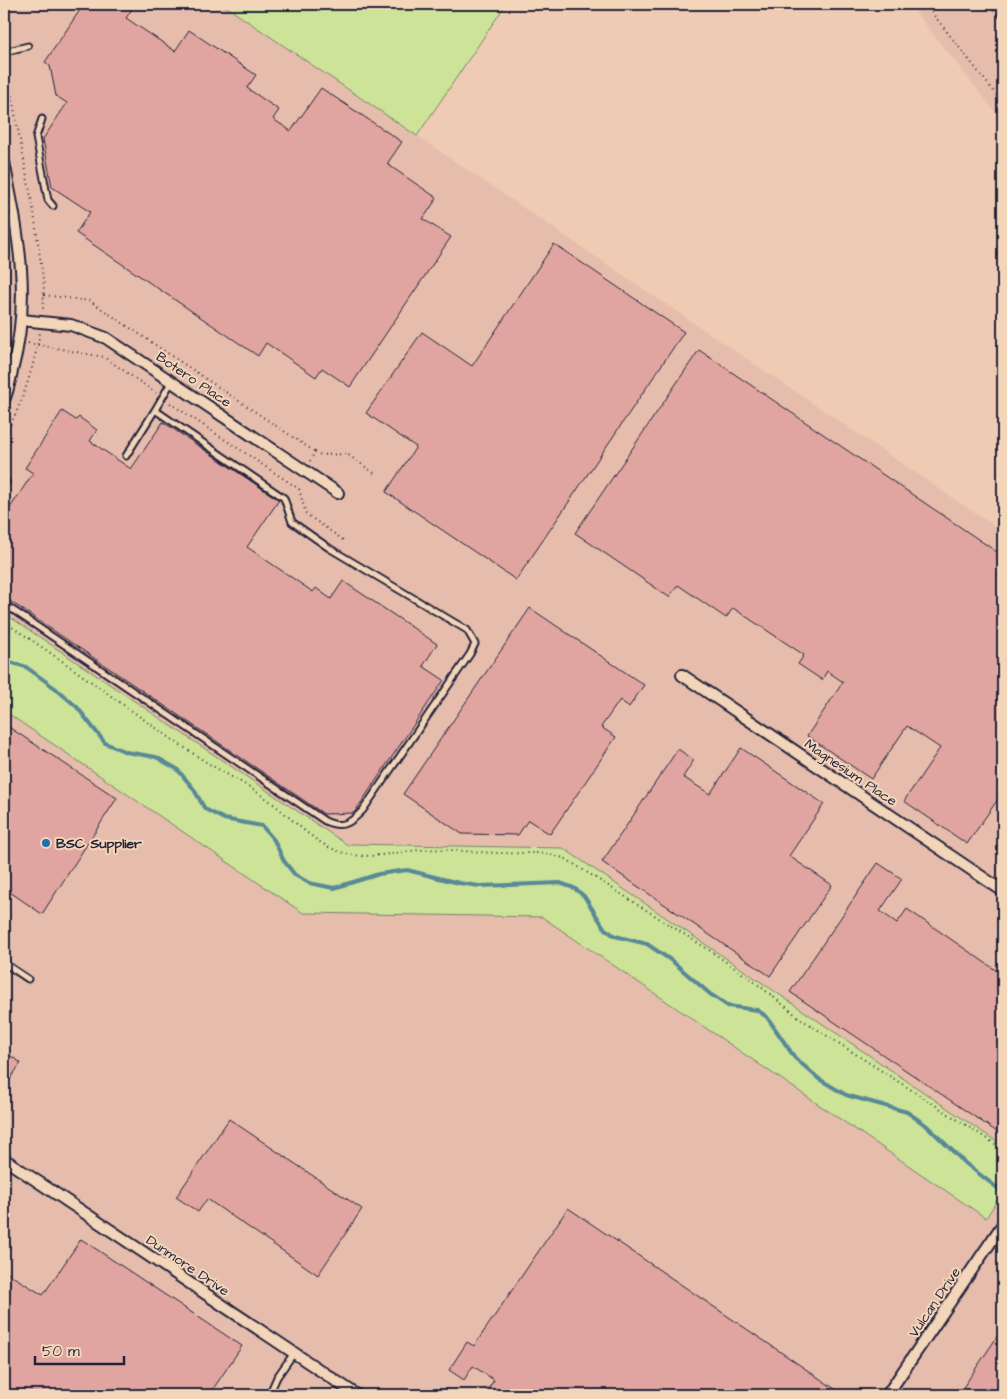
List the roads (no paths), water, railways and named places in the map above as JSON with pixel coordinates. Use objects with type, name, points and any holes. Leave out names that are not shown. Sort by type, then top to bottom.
[{"type":"street","points":[[4,162],[20,243],[23,298],[17,351],[4,400]]},
{"type":"street","name":"Botero Place","points":[[21,320],[71,325],[88,330],[112,342],[338,493]]},
{"type":"street","name":"Magnesium Place","points":[[682,675],[1003,891]]},
{"type":"street","name":"Dunmore Drive","points":[[4,1159],[356,1395]]},
{"type":"street","name":"Vulcan Drive","points":[[887,1395],[1003,1224]]},
{"type":"lane","points":[[4,52],[28,46]]},
{"type":"lane","points":[[42,119],[36,137],[48,200],[53,206]]},
{"type":"lane","points":[[126,456],[172,381]]},
{"type":"lane","points":[[4,604],[325,821],[334,826],[341,826],[354,820],[363,810],[470,654],[475,644],[472,638],[467,630],[329,548],[292,522],[284,498],[155,410]]},
{"type":"lane","points":[[4,963],[28,979]]},
{"type":"lane","points":[[269,1395],[276,1377],[294,1353]]},
{"type":"waterway","points":[[4,660],[26,667],[55,688],[77,707],[105,743],[126,752],[156,757],[177,769],[193,788],[205,809],[224,819],[262,826],[274,840],[284,861],[295,875],[309,883],[334,888],[379,874],[407,870],[479,886],[560,883],[574,888],[584,896],[605,929],[615,936],[647,944],[672,961],[710,994],[728,1006],[757,1010],[767,1017],[795,1058],[819,1079],[846,1095],[907,1112],[927,1126],[965,1163],[1000,1190]]},
{"type":"railway","points":[[990,4],[1003,20]]},
{"type":"place","name":"BSC Supplier","points":[[46,843]]}]
